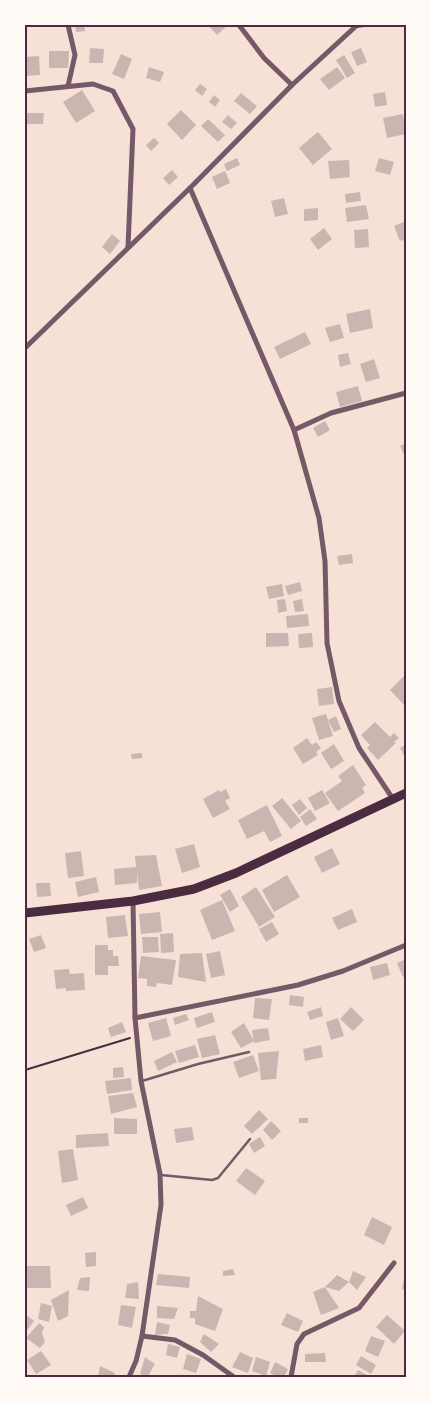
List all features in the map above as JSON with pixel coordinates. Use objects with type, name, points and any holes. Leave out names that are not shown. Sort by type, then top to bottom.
[{"type":"highway","points":[[25,913],[133,901],[194,889],[236,873],[406,792]]},
{"type":"street","points":[[68,25],[75,55],[68,86]]},
{"type":"street","points":[[239,25],[264,58],[292,85]]},
{"type":"street","points":[[25,348],[190,188],[292,85],[355,26]]},
{"type":"street","points":[[25,91],[93,84],[114,92],[133,129],[128,247]]},
{"type":"street","points":[[190,188],[294,430],[319,518],[325,562],[327,643],[339,700],[359,748],[393,799]]},
{"type":"street","points":[[294,430],[331,413],[406,393]]},
{"type":"street","points":[[129,1377],[136,1361],[142,1336],[161,1205],[160,1174],[141,1081],[136,1018],[133,901]]},
{"type":"street","points":[[136,1018],[298,985],[343,971],[406,945]]},
{"type":"street","points":[[291,1377],[296,1344],[304,1334],[359,1308],[394,1263]]},
{"type":"street","points":[[142,1336],[175,1340],[203,1355],[234,1377]]},
{"type":"lane","points":[[355,26],[369,25]]},
{"type":"lane","points":[[141,1081],[198,1064],[249,1052]]},
{"type":"lane","points":[[160,1174],[212,1180],[218,1178],[250,1139]]},
{"type":"path","points":[[25,1070],[123,1040]]},
{"type":"building","points":[[75,25],[84,25],[85,31],[76,32]]},
{"type":"building","points":[[208,25],[228,25],[217,35]]},
{"type":"building","points":[[90,48],[104,49],[103,63],[89,63]]},
{"type":"building","points":[[361,48],[367,62],[357,66],[351,52]]},
{"type":"building","points":[[49,51],[69,51],[68,68],[49,68]]},
{"type":"building","points":[[121,54],[132,59],[124,79],[112,74]]},
{"type":"building","points":[[344,55],[355,73],[347,78],[336,60]]},
{"type":"building","points":[[39,56],[40,75],[26,76],[25,57]]},
{"type":"building","points":[[149,67],[164,72],[160,82],[146,78]]},
{"type":"building","points":[[337,67],[345,78],[329,90],[320,79]]},
{"type":"building","points":[[200,84],[207,89],[202,96],[195,90]]},
{"type":"building","points":[[82,90],[95,111],[76,123],[63,102]]},
{"type":"building","points":[[385,92],[387,105],[375,107],[373,94]]},
{"type":"building","points":[[241,93],[257,106],[250,114],[234,101]]},
{"type":"building","points":[[214,95],[220,100],[215,107],[209,102]]},
{"type":"building","points":[[181,110],[196,125],[182,140],[167,124]]},
{"type":"building","points":[[25,113],[44,113],[43,124],[25,124]]},
{"type":"building","points":[[403,114],[406,134],[387,138],[383,118]]},
{"type":"building","points":[[228,115],[237,123],[231,129],[222,122]]},
{"type":"building","points":[[208,119],[225,135],[218,142],[201,126]]},
{"type":"building","points":[[318,132],[332,149],[313,165],[299,148]]},
{"type":"building","points":[[154,138],[159,143],[151,151],[146,145]]},
{"type":"building","points":[[237,158],[240,165],[227,171],[224,164]]},
{"type":"building","points":[[379,158],[394,162],[390,175],[375,171]]},
{"type":"building","points":[[349,160],[350,177],[330,179],[328,161]]},
{"type":"building","points":[[172,170],[178,177],[169,185],[163,178]]},
{"type":"building","points":[[225,171],[230,183],[217,189],[212,177]]},
{"type":"building","points":[[360,192],[361,201],[346,203],[345,194]]},
{"type":"building","points":[[284,198],[288,214],[275,217],[271,201]]},
{"type":"building","points":[[366,205],[369,219],[347,222],[345,208]]},
{"type":"building","points":[[318,208],[318,220],[304,221],[304,209]]},
{"type":"building","points":[[406,221],[406,239],[401,241],[394,226]]},
{"type":"building","points":[[324,228],[332,239],[318,250],[310,239]]},
{"type":"building","points":[[368,229],[369,247],[355,248],[354,230]]},
{"type":"building","points":[[112,234],[120,241],[110,254],[102,247]]},
{"type":"building","points":[[370,309],[373,328],[350,333],[346,314]]},
{"type":"building","points":[[340,324],[344,338],[330,342],[325,328]]},
{"type":"building","points":[[305,332],[311,344],[280,359],[274,347]]},
{"type":"building","points":[[348,353],[351,364],[340,367],[338,355]]},
{"type":"building","points":[[374,359],[380,378],[366,382],[360,364]]},
{"type":"building","points":[[358,386],[362,401],[340,407],[336,392]]},
{"type":"building","points":[[325,421],[330,430],[318,437],[313,428]]},
{"type":"building","points":[[406,443],[406,459],[400,446]]},
{"type":"building","points":[[352,554],[353,563],[339,565],[337,556]]},
{"type":"building","points":[[300,582],[302,591],[288,595],[285,586]]},
{"type":"building","points":[[282,584],[284,596],[269,599],[266,587]]},
{"type":"building","points":[[285,599],[287,611],[278,613],[277,600]]},
{"type":"building","points":[[302,599],[304,611],[295,612],[293,601]]},
{"type":"building","points":[[308,614],[309,626],[287,628],[286,616]]},
{"type":"building","points":[[266,633],[288,633],[289,646],[266,647]]},
{"type":"building","points":[[312,633],[313,647],[299,648],[298,634]]},
{"type":"building","points":[[406,674],[406,707],[390,690]]},
{"type":"building","points":[[332,687],[334,704],[319,706],[317,689]]},
{"type":"building","points":[[326,714],[333,736],[319,740],[312,718]]},
{"type":"building","points":[[336,716],[341,729],[334,732],[328,720]]},
{"type":"building","points":[[375,722],[390,737],[394,733],[399,738],[378,760],[367,748],[370,745],[361,735]]},
{"type":"building","points":[[307,738],[312,745],[316,742],[321,748],[316,752],[318,755],[303,764],[293,748]]},
{"type":"building","points":[[334,744],[344,761],[331,769],[321,753]]},
{"type":"building","points":[[406,744],[406,759],[400,748]]},
{"type":"building","points":[[142,753],[142,758],[132,759],[131,754]]},
{"type":"building","points":[[353,765],[366,785],[362,788],[365,793],[338,811],[325,793],[342,781],[338,776]]},
{"type":"building","points":[[226,789],[230,798],[225,801],[230,809],[213,818],[203,799],[219,790],[220,792]]},
{"type":"building","points":[[322,790],[330,803],[315,811],[308,798]]},
{"type":"building","points":[[282,798],[301,821],[291,829],[272,806]]},
{"type":"building","points":[[300,799],[307,808],[299,815],[292,805]]},
{"type":"building","points":[[267,805],[282,836],[270,842],[264,831],[247,839],[238,820]]},
{"type":"building","points":[[310,809],[317,819],[306,826],[300,817]]},
{"type":"building","points":[[194,844],[200,867],[182,873],[175,849]]},
{"type":"building","points":[[332,848],[340,864],[322,873],[314,857]]},
{"type":"building","points":[[81,851],[84,876],[68,878],[65,853]]},
{"type":"building","points":[[156,855],[162,886],[139,890],[137,872],[137,883],[115,885],[114,869],[136,867],[135,856]]},
{"type":"building","points":[[287,875],[300,897],[274,912],[262,890]]},
{"type":"building","points":[[96,877],[99,892],[78,897],[75,882]]},
{"type":"building","points":[[36,883],[50,883],[51,896],[37,897]]},
{"type":"building","points":[[256,887],[275,917],[259,927],[241,897]]},
{"type":"building","points":[[230,889],[239,906],[230,912],[220,895]]},
{"type":"building","points":[[222,900],[235,931],[212,940],[200,910]]},
{"type":"building","points":[[352,909],[357,922],[338,930],[332,918]]},
{"type":"building","points":[[160,912],[162,932],[141,934],[139,914]]},
{"type":"building","points":[[125,915],[128,936],[108,938],[106,917]]},
{"type":"building","points":[[272,922],[279,934],[266,942],[259,929]]},
{"type":"building","points":[[173,933],[174,952],[161,953],[160,934]]},
{"type":"building","points":[[41,935],[46,948],[34,952],[29,939]]},
{"type":"building","points":[[142,937],[158,937],[159,952],[143,953]]},
{"type":"building","points":[[95,945],[108,945],[108,950],[113,950],[113,956],[118,956],[119,966],[108,966],[108,975],[95,975]]},
{"type":"building","points":[[220,951],[225,975],[211,978],[206,954]]},
{"type":"building","points":[[202,953],[206,982],[178,977],[180,954]]},
{"type":"building","points":[[141,956],[176,960],[172,985],[157,983],[156,987],[147,986],[147,979],[138,978]]},
{"type":"building","points":[[406,959],[406,976],[403,977],[397,963]]},
{"type":"building","points":[[387,963],[390,975],[373,980],[370,967]]},
{"type":"building","points":[[69,969],[70,974],[84,973],[85,990],[66,991],[66,988],[56,989],[54,970]]},
{"type":"building","points":[[290,995],[304,997],[303,1007],[289,1005]]},
{"type":"building","points":[[255,998],[272,999],[269,1020],[253,1018]]},
{"type":"building","points":[[321,1007],[323,1016],[310,1020],[307,1012]]},
{"type":"building","points":[[351,1007],[364,1020],[353,1031],[340,1019]]},
{"type":"building","points":[[212,1012],[215,1022],[197,1028],[194,1018]]},
{"type":"building","points":[[186,1014],[189,1020],[175,1025],[173,1018]]},
{"type":"building","points":[[166,1018],[171,1036],[153,1041],[148,1023]]},
{"type":"building","points":[[338,1018],[344,1036],[331,1040],[326,1022]]},
{"type":"building","points":[[122,1022],[126,1032],[111,1037],[108,1028]]},
{"type":"building","points":[[244,1023],[254,1041],[241,1048],[231,1032]]},
{"type":"building","points":[[268,1028],[270,1040],[254,1043],[252,1030]]},
{"type":"building","points":[[215,1035],[220,1054],[202,1058],[197,1039]]},
{"type":"building","points":[[195,1045],[199,1057],[179,1063],[175,1051]]},
{"type":"building","points":[[321,1045],[323,1057],[305,1061],[303,1049]]},
{"type":"building","points":[[279,1051],[276,1079],[261,1080],[258,1053]]},
{"type":"building","points":[[172,1052],[177,1062],[158,1071],[154,1061]]},
{"type":"building","points":[[253,1055],[259,1071],[239,1078],[233,1062]]},
{"type":"building","points":[[123,1067],[124,1077],[113,1078],[113,1068]]},
{"type":"building","points":[[131,1078],[132,1090],[107,1094],[105,1081]]},
{"type":"building","points":[[133,1093],[137,1107],[111,1114],[108,1096]]},
{"type":"building","points":[[259,1110],[268,1119],[252,1134],[244,1126]]},
{"type":"building","points":[[114,1118],[137,1119],[137,1134],[114,1134]]},
{"type":"building","points":[[299,1118],[308,1118],[308,1123],[299,1123]]},
{"type":"building","points":[[271,1121],[281,1131],[272,1140],[263,1130]]},
{"type":"building","points":[[192,1127],[194,1140],[176,1143],[174,1129]]},
{"type":"building","points":[[108,1133],[109,1146],[76,1148],[76,1135]]},
{"type":"building","points":[[260,1137],[265,1146],[254,1153],[249,1144]]},
{"type":"building","points":[[73,1149],[78,1180],[62,1183],[58,1151]]},
{"type":"building","points":[[246,1168],[265,1181],[255,1195],[236,1181]]},
{"type":"building","points":[[83,1197],[88,1208],[71,1216],[66,1205]]},
{"type":"building","points":[[372,1217],[392,1227],[384,1245],[364,1235]]},
{"type":"building","points":[[96,1252],[96,1266],[86,1267],[85,1253]]},
{"type":"building","points":[[27,1266],[50,1266],[51,1288],[27,1288]]},
{"type":"building","points":[[233,1269],[235,1275],[223,1276],[223,1271]]},
{"type":"building","points":[[353,1271],[366,1277],[357,1290],[349,1282]]},
{"type":"building","points":[[158,1274],[190,1277],[189,1288],[156,1285]]},
{"type":"building","points":[[406,1274],[406,1290],[402,1289]]},
{"type":"building","points":[[337,1275],[349,1282],[339,1291],[325,1287]]},
{"type":"building","points":[[90,1277],[89,1291],[77,1290],[80,1278]]},
{"type":"building","points":[[138,1282],[139,1299],[125,1298],[127,1284]]},
{"type":"building","points":[[325,1287],[339,1308],[321,1315],[313,1292]]},
{"type":"building","points":[[69,1290],[68,1316],[58,1321],[51,1300]]},
{"type":"building","points":[[198,1296],[223,1309],[215,1331],[195,1324],[195,1318],[190,1318],[190,1311],[196,1311]]},
{"type":"building","points":[[41,1303],[52,1306],[49,1322],[38,1319]]},
{"type":"building","points":[[121,1305],[136,1307],[132,1328],[118,1325]]},
{"type":"building","points":[[157,1306],[178,1308],[174,1319],[157,1318]]},
{"type":"building","points":[[287,1313],[303,1321],[298,1332],[281,1325]]},
{"type":"building","points":[[25,1314],[34,1321],[25,1333]]},
{"type":"building","points":[[387,1315],[405,1331],[394,1344],[376,1327]]},
{"type":"building","points":[[157,1322],[170,1325],[168,1334],[155,1335]]},
{"type":"building","points":[[39,1323],[44,1327],[42,1333],[45,1342],[40,1348],[26,1338]]},
{"type":"building","points":[[204,1334],[219,1344],[211,1352],[200,1342]]},
{"type":"building","points":[[371,1336],[385,1341],[378,1357],[365,1351]]},
{"type":"building","points":[[168,1344],[180,1347],[177,1358],[166,1355]]},
{"type":"building","points":[[41,1351],[51,1365],[36,1374],[27,1360]]},
{"type":"building","points":[[240,1352],[253,1358],[248,1373],[232,1367]]},
{"type":"building","points":[[325,1353],[326,1362],[305,1362],[305,1354]]},
{"type":"building","points":[[187,1354],[201,1359],[196,1373],[183,1369]]},
{"type":"building","points":[[361,1356],[376,1365],[371,1374],[356,1365]]},
{"type":"building","points":[[145,1357],[155,1364],[148,1376],[140,1374]]},
{"type":"building","points":[[256,1357],[270,1362],[266,1376],[252,1371]]},
{"type":"building","points":[[275,1362],[288,1369],[284,1377],[278,1377],[270,1373]]},
{"type":"building","points":[[100,1366],[115,1373],[113,1377],[98,1377]]},
{"type":"building","points":[[358,1370],[371,1377],[354,1377]]}]
